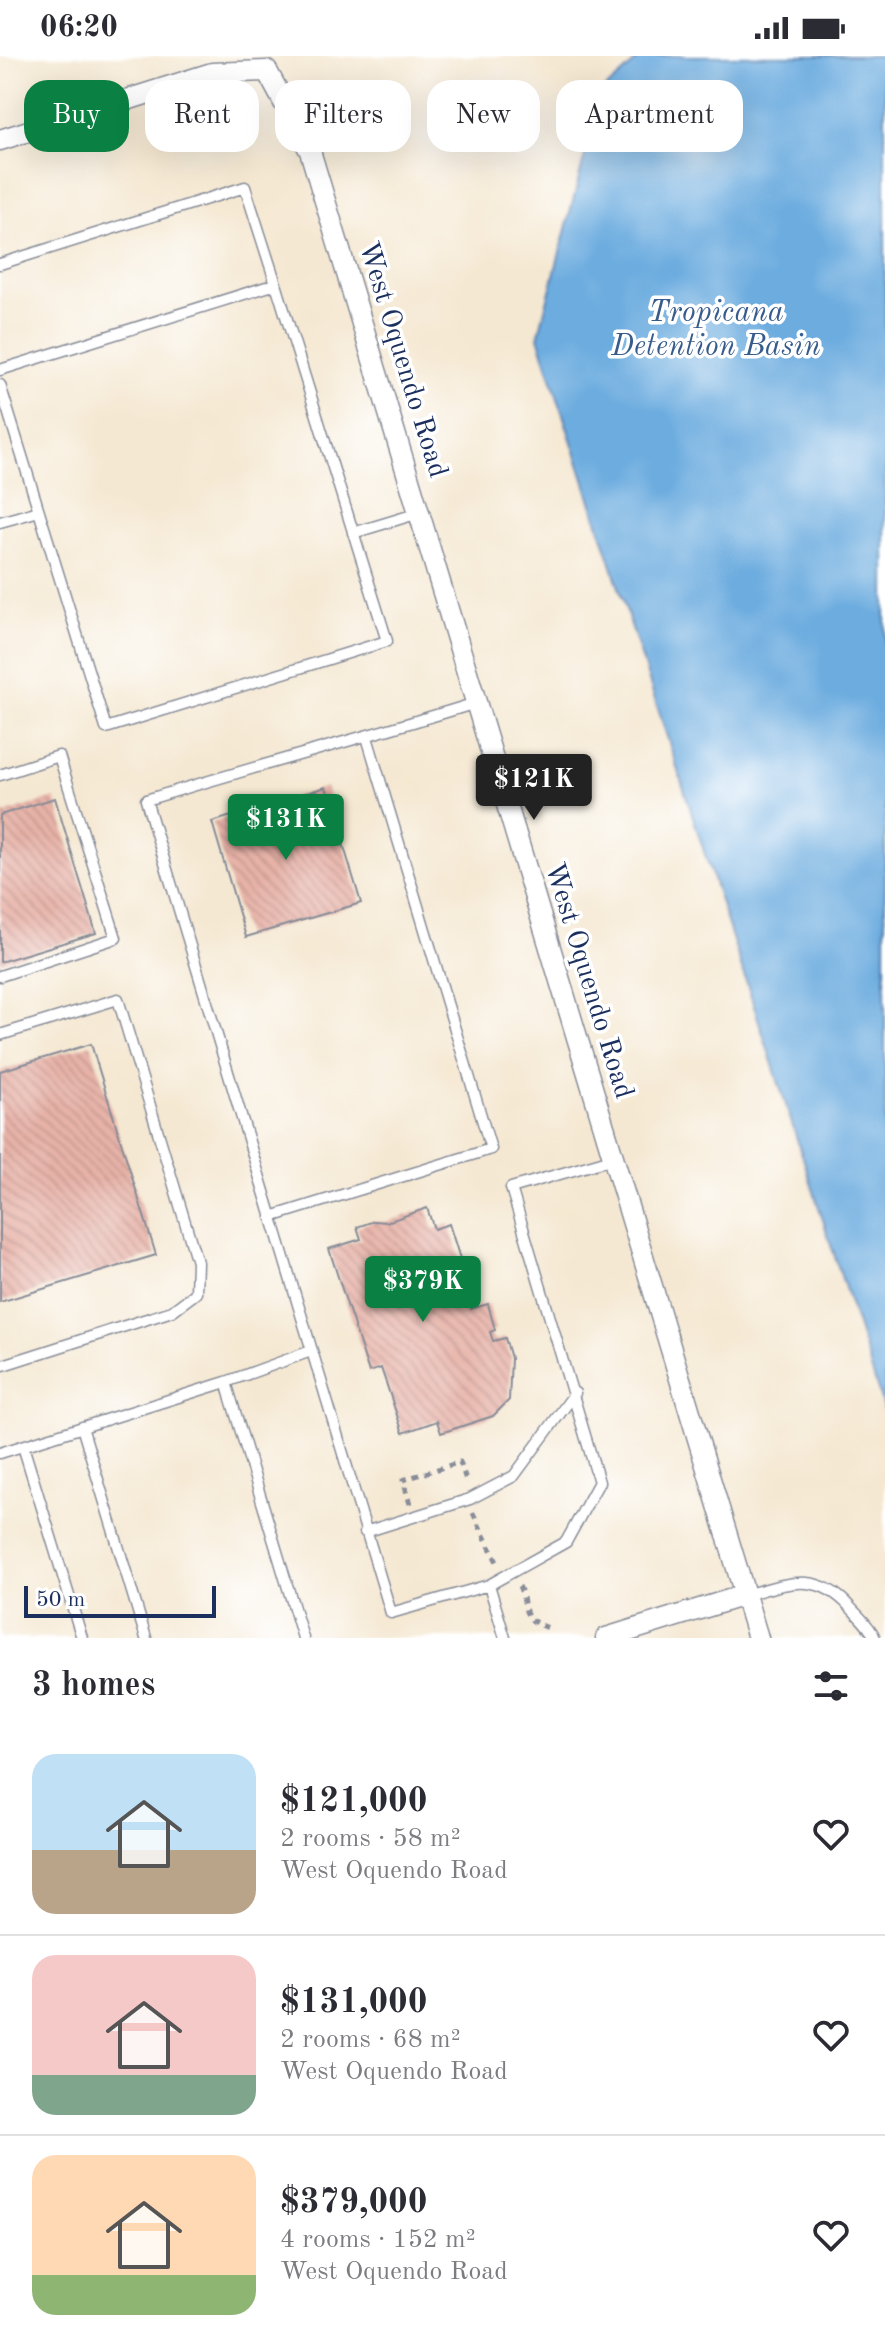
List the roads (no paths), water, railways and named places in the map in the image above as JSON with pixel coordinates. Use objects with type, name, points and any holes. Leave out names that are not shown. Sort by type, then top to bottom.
[{"type":"street","name":"West Oquendo Road","points":[[0,140],[212,73],[267,71],[310,151],[758,1638]]},
{"type":"street","points":[[606,1638],[745,1595]]},
{"type":"lane","points":[[0,264],[245,187],[387,641],[106,728],[0,385]]},
{"type":"lane","points":[[0,370],[276,284]]},
{"type":"lane","points":[[0,522],[39,511]]},
{"type":"lane","points":[[353,533],[419,513]]},
{"type":"lane","points":[[476,703],[367,737],[302,751],[146,800],[391,1613],[489,1585],[566,1542],[599,1482],[575,1393],[511,1188],[612,1159]]},
{"type":"lane","points":[[271,1217],[491,1149],[367,737]]},
{"type":"lane","points":[[0,775],[59,756],[116,938],[0,976]]},
{"type":"lane","points":[[0,1035],[118,999],[197,1262],[196,1293],[172,1311],[0,1366]]},
{"type":"lane","points":[[0,1453],[226,1382],[311,1351]]},
{"type":"lane","points":[[226,1382],[303,1638]]},
{"type":"lane","points":[[365,1532],[470,1499],[514,1476],[575,1393]]},
{"type":"lane","points":[[82,1427],[146,1638]]},
{"type":"lane","points":[[23,1446],[82,1638]]},
{"type":"lane","points":[[745,1595],[792,1583],[821,1583],[840,1596],[875,1638]]},
{"type":"lane","points":[[489,1585],[505,1638]]},
{"type":"water","name":"Tropicana Detention Basin","points":[[642,56],[885,56],[885,1412],[538,337],[586,152],[743,152],[743,80],[615,80]]}]
